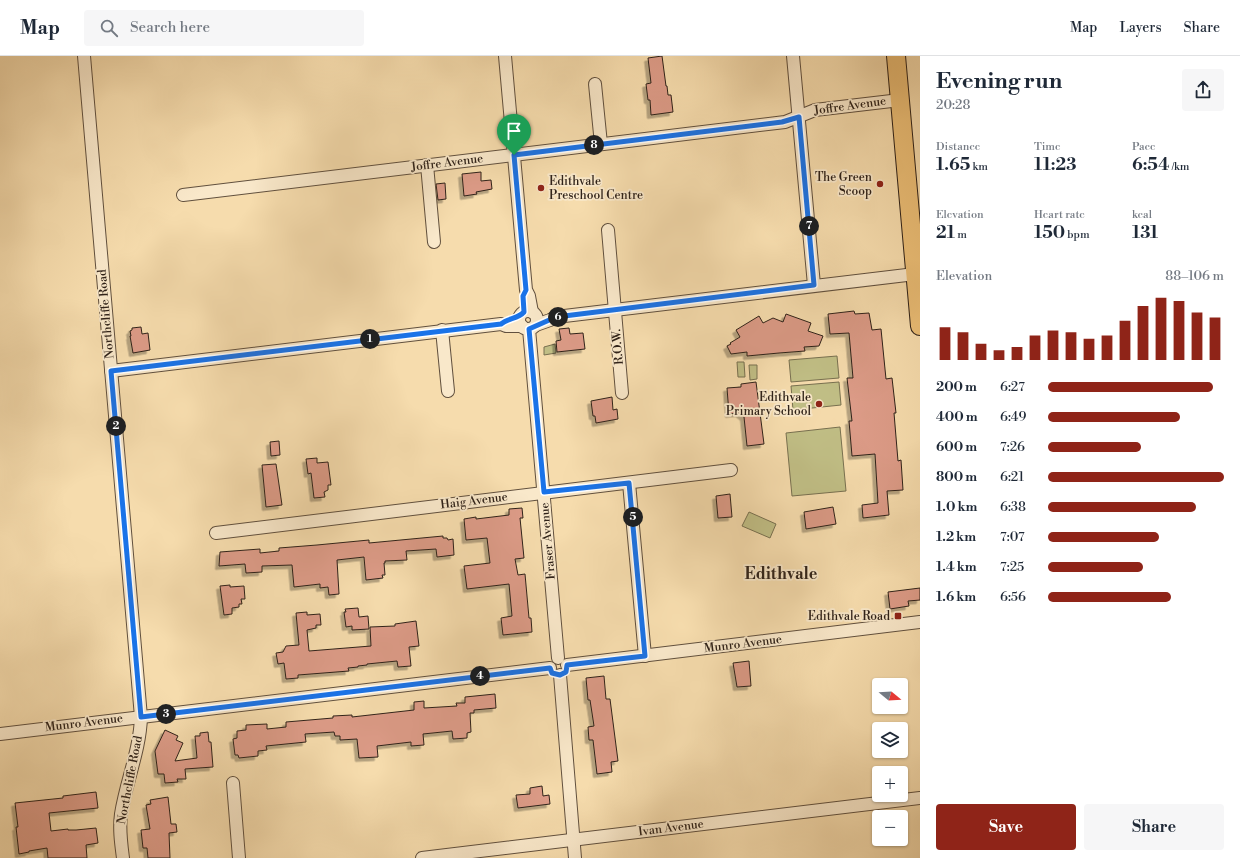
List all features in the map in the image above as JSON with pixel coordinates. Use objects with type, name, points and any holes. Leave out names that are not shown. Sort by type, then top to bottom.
[{"type":"highway","points":[[896,56],[920,326]]},
{"type":"street","name":"Northcliffe Road","points":[[84,56],[141,717],[140,731],[121,813],[120,829],[122,858]]},
{"type":"street","name":"Fraser Avenue","points":[[505,56],[526,290],[529,296],[528,319],[544,492],[562,662]]},
{"type":"street","points":[[793,56],[814,285]]},
{"type":"street","points":[[595,84],[601,144]]},
{"type":"street","name":"Joffre Avenue","points":[[183,195],[782,122],[818,110],[900,100]]},
{"type":"street","points":[[427,165],[434,242]]},
{"type":"street","name":"R.O.W.","points":[[608,230],[622,393]]},
{"type":"street","points":[[111,371],[501,324],[506,320],[528,319],[551,314],[556,317],[915,274]]},
{"type":"street","points":[[442,330],[448,391]]},
{"type":"street","name":"Haig Avenue","points":[[216,533],[732,470]]},
{"type":"street","points":[[629,483],[645,656]]},
{"type":"street","name":"Munro Avenue","points":[[562,662],[645,656],[920,622]]},
{"type":"street","points":[[552,660],[562,662],[566,672],[560,675],[552,673],[550,668],[552,660]]},
{"type":"street","name":"Munro Avenue","points":[[0,734],[550,668]]},
{"type":"street","points":[[560,675],[575,858]]},
{"type":"street","points":[[233,783],[240,858]]},
{"type":"street","name":"Ivan Avenue","points":[[422,858],[920,798]]},
{"type":"shaded area","points":[[555,344],[556,353],[544,355],[544,347]]},
{"type":"shaded area","points":[[837,356],[839,378],[791,382],[789,360]]},
{"type":"shaded area","points":[[737,362],[744,362],[745,377],[738,377]]},
{"type":"shaded area","points":[[749,365],[757,365],[757,379],[750,380]]},
{"type":"shaded area","points":[[839,382],[841,405],[793,410],[791,386]]},
{"type":"shaded area","points":[[840,427],[846,491],[792,496],[786,433]]},
{"type":"shaded area","points":[[749,512],[776,524],[770,538],[742,526]]},
{"type":"building","points":[[662,56],[666,86],[668,95],[671,95],[673,112],[651,115],[650,100],[648,100],[646,84],[651,83],[648,58]]},
{"type":"building","points":[[481,172],[481,181],[491,180],[492,189],[476,192],[477,194],[464,196],[462,174]]},
{"type":"building","points":[[445,183],[446,199],[438,200],[436,184]]},
{"type":"building","points":[[854,311],[855,314],[869,313],[872,330],[881,329],[886,379],[892,378],[896,413],[894,413],[898,461],[901,460],[903,490],[887,491],[889,515],[863,518],[862,505],[878,503],[875,454],[852,456],[849,421],[852,421],[847,378],[853,378],[849,333],[830,334],[828,314]]},
{"type":"building","points":[[786,314],[811,323],[808,331],[823,336],[819,346],[804,347],[805,351],[747,356],[747,352],[731,354],[727,346],[740,337],[736,330],[759,316],[763,323],[773,318],[783,322]]},
{"type":"building","points":[[141,327],[142,334],[148,333],[150,350],[133,353],[130,331],[132,328]]},
{"type":"building","points":[[569,328],[570,334],[583,333],[585,349],[557,352],[556,341],[561,340],[559,329]]},
{"type":"building","points":[[756,382],[764,444],[747,446],[744,417],[739,413],[729,414],[727,388],[741,387],[741,384]]},
{"type":"building","points":[[612,397],[613,410],[617,409],[618,419],[596,423],[595,416],[593,416],[591,401]]},
{"type":"building","points":[[279,441],[280,455],[271,456],[270,442]]},
{"type":"building","points":[[317,458],[317,463],[328,462],[331,485],[328,485],[328,490],[324,492],[325,497],[314,498],[311,473],[308,474],[306,459]]},
{"type":"building","points":[[276,464],[282,505],[266,507],[262,465]]},
{"type":"building","points":[[730,494],[732,517],[718,518],[716,496]]},
{"type":"building","points":[[833,507],[836,524],[806,529],[804,512]]},
{"type":"building","points":[[522,508],[523,518],[520,518],[524,558],[515,559],[518,575],[525,574],[529,618],[531,618],[532,632],[503,635],[501,618],[512,616],[509,584],[467,589],[464,566],[490,563],[487,538],[466,540],[464,519],[509,515],[509,509]]},
{"type":"building","points":[[443,536],[443,538],[447,538],[448,540],[453,539],[454,555],[437,557],[436,549],[406,551],[407,560],[385,561],[385,575],[382,575],[383,578],[366,580],[364,557],[337,560],[339,594],[329,595],[328,587],[320,588],[320,584],[294,587],[292,565],[262,566],[262,572],[246,573],[245,564],[219,566],[220,552],[260,549],[260,553],[279,551],[279,548],[369,540],[369,543]]},
{"type":"building","points":[[230,585],[230,587],[244,586],[245,599],[241,599],[242,604],[239,604],[239,607],[232,608],[232,614],[224,615],[220,586]]},
{"type":"building","points":[[920,588],[920,600],[908,601],[909,606],[890,609],[888,592]]},
{"type":"building","points":[[358,608],[359,617],[368,616],[369,629],[352,630],[352,626],[346,627],[345,609]]},
{"type":"building","points":[[307,612],[307,615],[320,614],[321,625],[316,625],[316,628],[307,630],[309,651],[371,646],[370,627],[395,626],[395,624],[416,621],[419,646],[409,647],[411,666],[398,667],[397,661],[367,664],[348,668],[349,671],[298,675],[298,678],[286,679],[284,663],[278,664],[276,653],[283,652],[286,646],[299,645],[296,613]]},
{"type":"building","points":[[749,661],[751,686],[737,687],[733,663]]},
{"type":"building","points":[[604,676],[606,699],[610,699],[618,761],[611,762],[612,772],[597,774],[593,740],[589,740],[588,727],[594,726],[590,700],[588,700],[586,678]]},
{"type":"building","points":[[495,694],[496,708],[474,710],[474,713],[470,713],[471,732],[467,733],[467,738],[453,739],[452,731],[423,734],[424,745],[411,746],[411,742],[377,746],[378,757],[359,758],[357,739],[340,740],[340,736],[335,736],[334,732],[305,734],[306,742],[266,746],[267,750],[258,751],[258,756],[239,758],[238,755],[235,755],[233,739],[237,738],[237,731],[246,730],[246,725],[267,724],[267,729],[286,727],[286,722],[333,718],[333,716],[352,715],[352,717],[414,710],[414,702],[424,701],[424,708],[457,706],[456,703],[465,703],[465,697]]},
{"type":"building","points":[[165,730],[178,736],[176,740],[183,743],[175,761],[197,758],[195,736],[200,736],[200,733],[208,732],[209,742],[211,742],[213,767],[185,769],[186,779],[177,779],[178,782],[165,783],[164,774],[158,774],[155,751]]},
{"type":"building","points":[[542,786],[543,796],[549,795],[550,804],[518,808],[516,795],[530,794],[530,788]]},
{"type":"building","points":[[96,792],[98,808],[49,813],[51,831],[96,828],[98,843],[86,845],[87,858],[48,858],[47,848],[19,854],[15,803],[63,798],[63,796]]},
{"type":"building","points":[[168,797],[171,824],[176,824],[177,832],[169,833],[170,858],[148,858],[147,848],[143,848],[141,830],[150,829],[146,805],[151,804],[150,800]]},
{"type":"place","name":"The Green Scoop","points":[[880,184]]},
{"type":"place","name":"Edithvale Preschool Centre","points":[[541,188]]},
{"type":"place","name":"Edithvale Primary School","points":[[819,404]]},
{"type":"place","name":"Edithvale Road","points":[[898,616]]},
{"type":"district","name":"Edithvale","points":[[781,574]]},
{"type":"route","points":[[799,117],[814,285],[556,317],[529,329],[544,492],[629,483],[645,656],[567,665],[566,672],[562,675],[554,675],[550,671],[550,668],[141,717],[111,371],[501,324],[506,320],[520,316],[524,312],[523,296],[526,290],[514,155],[782,122],[799,117]]}]
